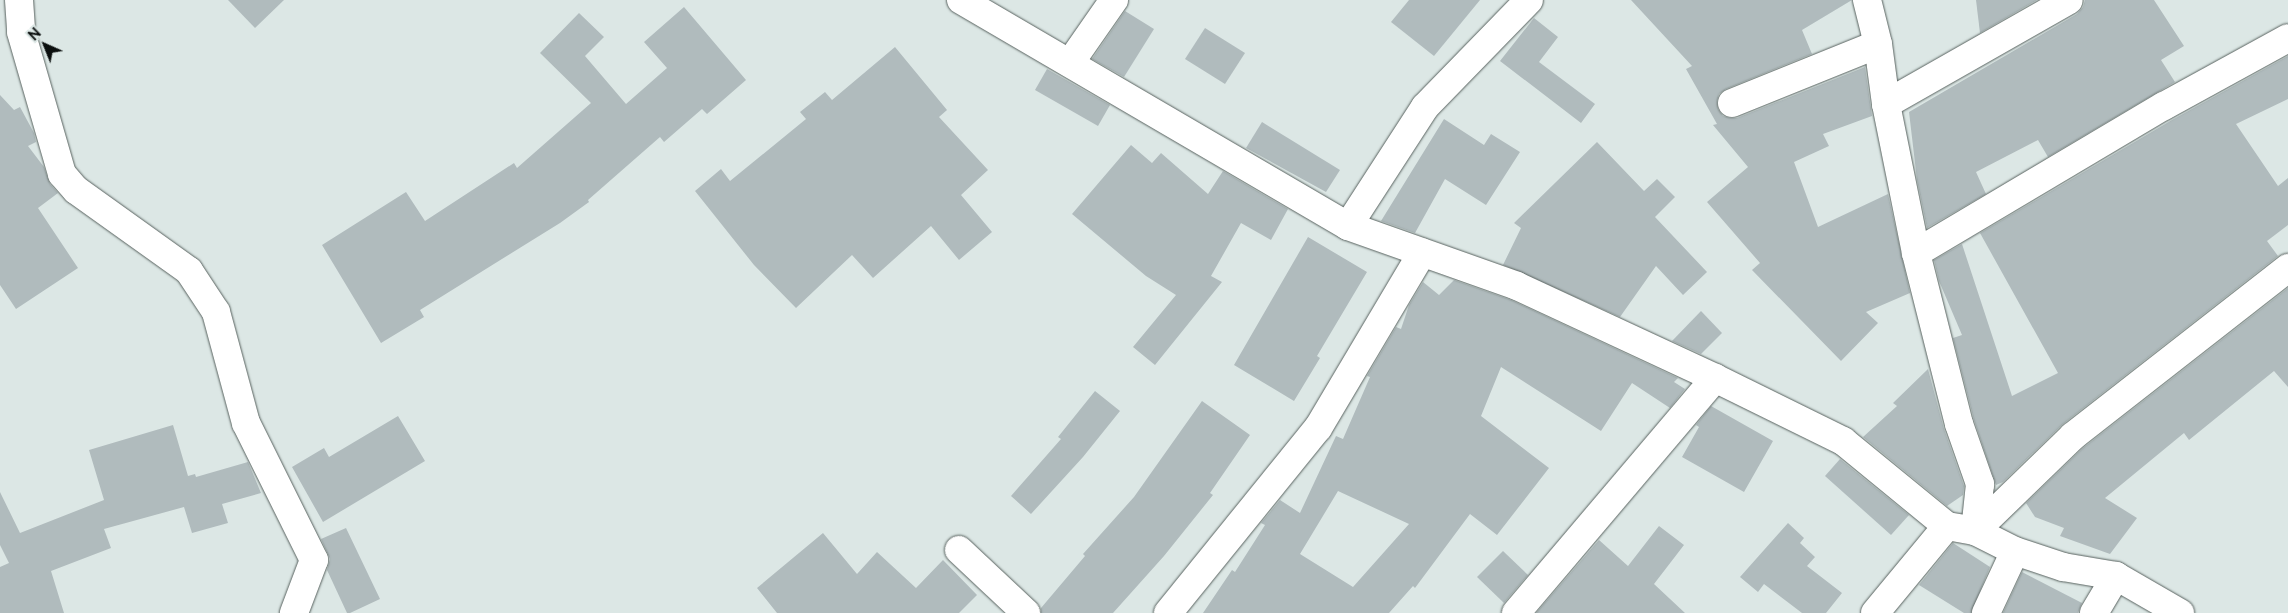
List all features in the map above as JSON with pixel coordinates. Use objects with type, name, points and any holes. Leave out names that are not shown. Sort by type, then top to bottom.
[{"type":"street","points":[[19,0],[21,32],[62,174],[76,190],[189,271],[216,312],[246,423],[314,560],[294,613]]},
{"type":"street","points":[[961,0],[1348,226],[1517,286],[1715,378],[1842,441],[1947,526],[1975,531],[2015,551],[2063,567],[2116,576],[2180,613]]},
{"type":"street","points":[[1070,63],[1114,0]]},
{"type":"street","points":[[1348,226],[1425,107],[1529,0]]},
{"type":"street","points":[[1867,0],[1878,44],[1886,104],[1916,253],[1959,424],[1980,484],[1975,531]]},
{"type":"street","points":[[1886,104],[2069,0]]},
{"type":"street","points":[[1916,253],[2164,106],[2288,38]]},
{"type":"street","points":[[1732,103],[1878,44]]},
{"type":"street","points":[[1168,613],[1318,428],[1422,253]]},
{"type":"street","points":[[1975,531],[2072,436],[2288,268]]},
{"type":"street","points":[[1516,613],[1715,378]]},
{"type":"street","points":[[1875,613],[1947,526]]},
{"type":"street","points":[[959,550],[1026,613]]},
{"type":"street","points":[[1986,613],[2015,551]]},
{"type":"street","points":[[2094,613],[2116,576]]},
{"type":"building","points":[[228,0],[284,0],[255,28]]},
{"type":"building","points":[[1409,0],[1480,0],[1434,56],[1391,22]]},
{"type":"building","points":[[1631,0],[1852,0],[1802,30],[1812,54],[1726,89],[1719,94],[1717,101],[1718,109],[1723,116],[1737,118],[1865,67],[1872,116],[1823,134],[1829,146],[1794,162],[1818,227],[1888,194],[1910,293],[1866,312],[1878,323],[1841,361],[1752,270],[1760,263],[1707,202],[1748,167],[1713,125],[1717,124],[1686,69],[1692,66]]},
{"type":"building","points":[[1976,0],[2037,0],[1980,33]]},
{"type":"building","points":[[2085,0],[2154,0],[2184,46],[2161,60],[2175,82],[2048,157],[2038,140],[1976,172],[1986,194],[1927,228],[1917,180],[1909,112],[2077,14],[2083,7]]},
{"type":"building","points":[[684,7],[746,80],[707,114],[702,109],[664,142],[660,137],[588,200],[589,202],[560,223],[420,310],[424,317],[381,343],[322,245],[406,192],[425,221],[514,163],[517,168],[591,103],[540,53],[579,13],[604,37],[585,56],[626,104],[667,68],[644,42]]},
{"type":"building","points":[[1125,11],[1154,29],[1124,77],[1092,59]]},
{"type":"building","points":[[1534,18],[1558,37],[1539,62],[1595,104],[1581,123],[1500,61]]},
{"type":"building","points":[[1205,28],[1245,53],[1225,84],[1185,59]]},
{"type":"building","points":[[895,47],[947,110],[939,117],[988,170],[961,195],[992,232],[959,260],[931,226],[873,278],[852,255],[796,308],[754,265],[695,191],[721,169],[730,181],[806,119],[800,112],[825,92],[832,100]]},
{"type":"building","points":[[2288,56],[2288,99],[2236,124],[2278,186],[2288,178],[2288,225],[2267,241],[2278,256],[2063,424],[2003,482],[1996,485],[1974,420],[1953,338],[1962,335],[1939,281],[1934,260],[1962,244],[2012,396],[2058,373],[1980,233],[2172,120]]},
{"type":"building","points":[[1047,69],[1110,105],[1098,126],[1035,90]]},
{"type":"building","points":[[0,95],[14,110],[20,107],[34,133],[36,142],[28,146],[44,167],[50,184],[58,193],[38,208],[78,268],[16,309],[0,285]]},
{"type":"building","points":[[1444,119],[1484,145],[1491,134],[1520,152],[1486,205],[1445,179],[1415,233],[1381,221]]},
{"type":"building","points":[[1262,122],[1340,170],[1326,192],[1246,148]]},
{"type":"building","points":[[1597,142],[1644,191],[1657,179],[1675,197],[1655,217],[1707,272],[1683,295],[1656,266],[1620,317],[1503,265],[1521,228],[1514,223]]},
{"type":"building","points":[[1131,145],[1152,163],[1161,153],[1208,194],[1223,171],[1288,209],[1271,240],[1241,223],[1211,276],[1222,282],[1155,365],[1133,347],[1176,295],[1146,276],[1072,214]]},
{"type":"building","points":[[1308,237],[1367,272],[1317,356],[1320,358],[1294,401],[1234,365]]},
{"type":"building","points":[[1454,280],[1511,300],[1678,378],[1674,382],[1685,389],[1670,408],[1632,383],[1601,431],[1501,367],[1481,416],[1549,468],[1497,535],[1470,514],[1415,588],[1413,586],[1389,613],[1203,613],[1232,570],[1235,572],[1265,525],[1261,523],[1280,500],[1300,513],[1336,436],[1343,439],[1370,377],[1367,376],[1396,327],[1401,329],[1409,305],[1423,282],[1439,295]],"holes":[[[1338,491],[1409,524],[1353,587],[1300,554]]]},
{"type":"building","points":[[2288,288],[2288,387],[2274,371],[2189,440],[2184,433],[2105,498],[2137,518],[2110,554],[2060,536],[2064,528],[2035,517],[2026,503],[2083,448]]},
{"type":"building","points":[[1701,311],[1722,333],[1701,354],[1672,341]]},
{"type":"building","points":[[1928,369],[1944,429],[1964,486],[1963,495],[1947,506],[1863,437],[1897,406],[1893,403]]},
{"type":"building","points":[[1095,391],[1120,411],[1083,457],[1031,514],[1011,496],[1061,439],[1058,437]]},
{"type":"building","points":[[1202,401],[1250,435],[1210,493],[1213,495],[1164,556],[1113,613],[1041,613],[1041,608],[1085,556],[1083,554],[1134,497]]},
{"type":"building","points":[[1711,406],[1773,441],[1744,492],[1682,457],[1699,427],[1696,425]]},
{"type":"building","points":[[398,416],[425,461],[323,522],[292,467],[324,448],[329,457]]},
{"type":"building","points":[[173,425],[188,476],[195,474],[196,477],[248,462],[261,493],[222,504],[228,523],[192,533],[184,507],[104,529],[111,548],[51,571],[64,613],[0,613],[0,567],[9,563],[0,545],[0,492],[20,533],[104,500],[89,450]]},
{"type":"building","points":[[1840,459],[1909,515],[1891,535],[1825,476]]},
{"type":"building","points":[[1788,523],[1804,538],[1800,543],[1815,557],[1807,566],[1842,593],[1826,613],[1802,613],[1764,584],[1758,592],[1740,577]]},
{"type":"building","points":[[1659,526],[1684,545],[1654,584],[1685,613],[1536,613],[1599,540],[1628,566]]},
{"type":"building","points":[[346,528],[380,599],[350,613],[347,613],[327,570],[330,559],[321,539]]},
{"type":"building","points":[[823,533],[857,574],[877,552],[916,588],[943,560],[977,595],[959,613],[777,613],[757,588]]},
{"type":"building","points":[[1953,543],[1990,567],[1971,613],[1964,613],[1919,585]]},
{"type":"building","points":[[1503,551],[1528,575],[1504,603],[1477,577]]},
{"type":"building","points":[[2022,572],[2082,603],[2078,613],[2003,613]]}]
